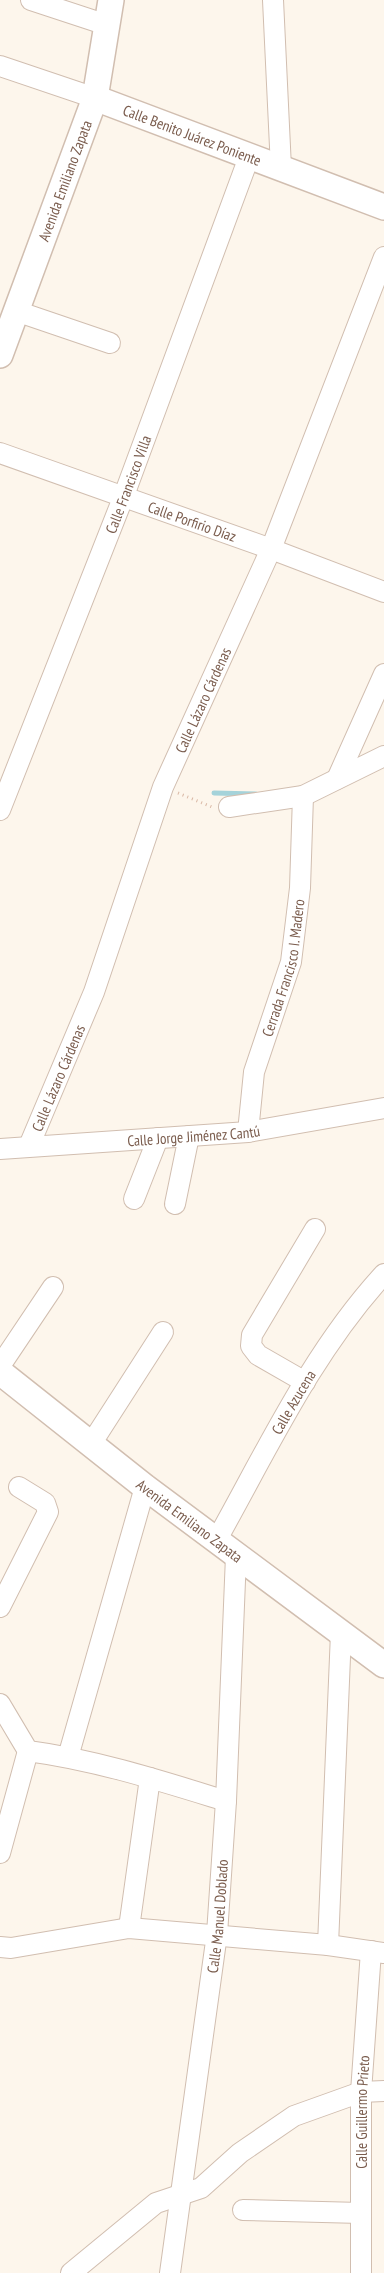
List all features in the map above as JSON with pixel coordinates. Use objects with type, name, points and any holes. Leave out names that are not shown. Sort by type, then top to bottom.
[{"type":"street","points":[[31,0],[107,25]]},
{"type":"street","name":"Avenida Emiliano Zapata","points":[[0,355],[94,98],[111,0]]},
{"type":"street","points":[[273,0],[281,168]]},
{"type":"street","name":"Calle Benito Juárez Poniente","points":[[0,66],[94,98],[384,207]]},
{"type":"street","name":"Calle Francisco Villa","points":[[0,810],[123,498],[249,157]]},
{"type":"street","name":"Calle Lázaro Cárdenas","points":[[29,1146],[94,992],[163,787],[270,549],[384,257]]},
{"type":"street","points":[[16,311],[110,343]]},
{"type":"street","name":"Calle Porfirio Díaz","points":[[0,453],[270,549],[384,592]]},
{"type":"street","points":[[337,779],[384,674]]},
{"type":"street","points":[[229,807],[304,799],[337,779],[384,756]]},
{"type":"street","name":"Cerrada Francisco I. Madero","points":[[248,1132],[254,1072],[291,962],[300,888],[304,799]]},
{"type":"street","name":"Calle Jorge Jiménez Cantú","points":[[0,1148],[248,1132],[384,1108]]},
{"type":"street","points":[[175,1204],[189,1136]]},
{"type":"street","points":[[134,1199],[158,1138]]},
{"type":"street","points":[[305,1382],[258,1355],[251,1346],[252,1335],[315,1229]]},
{"type":"street","name":"Calle Azucena","points":[[216,1541],[305,1382],[363,1297],[384,1274]]},
{"type":"street","points":[[0,1366],[53,1287]]},
{"type":"street","points":[[91,1444],[162,1332]]},
{"type":"street","name":"Avenida Emiliano Zapata","points":[[0,1372],[145,1487],[384,1665]]},
{"type":"street","points":[[0,1607],[48,1512],[45,1502],[19,1487]]},
{"type":"street","points":[[68,1757],[145,1487]]},
{"type":"street","name":"Calle Manuel Doblado","points":[[170,2273],[217,1934],[226,1801],[236,1556]]},
{"type":"street","points":[[328,1945],[341,1633]]},
{"type":"street","points":[[0,1704],[28,1751],[0,1853]]},
{"type":"street","points":[[28,1751],[68,1757],[150,1778],[226,1801]]},
{"type":"street","points":[[128,1928],[150,1778]]},
{"type":"street","points":[[0,1947],[12,1948],[128,1928],[217,1934],[378,1952]]},
{"type":"street","name":"Calle Guillermo Prieto","points":[[361,2273],[360,2092],[378,1952]]},
{"type":"street","points":[[71,2273],[156,2203],[201,2188],[240,2153],[294,2116],[360,2092],[384,2091]]},
{"type":"street","points":[[243,2210],[361,2213]]},
{"type":"path","points":[[163,787],[206,805],[229,807]]},
{"type":"waterway","points":[[214,793],[256,794]]}]
